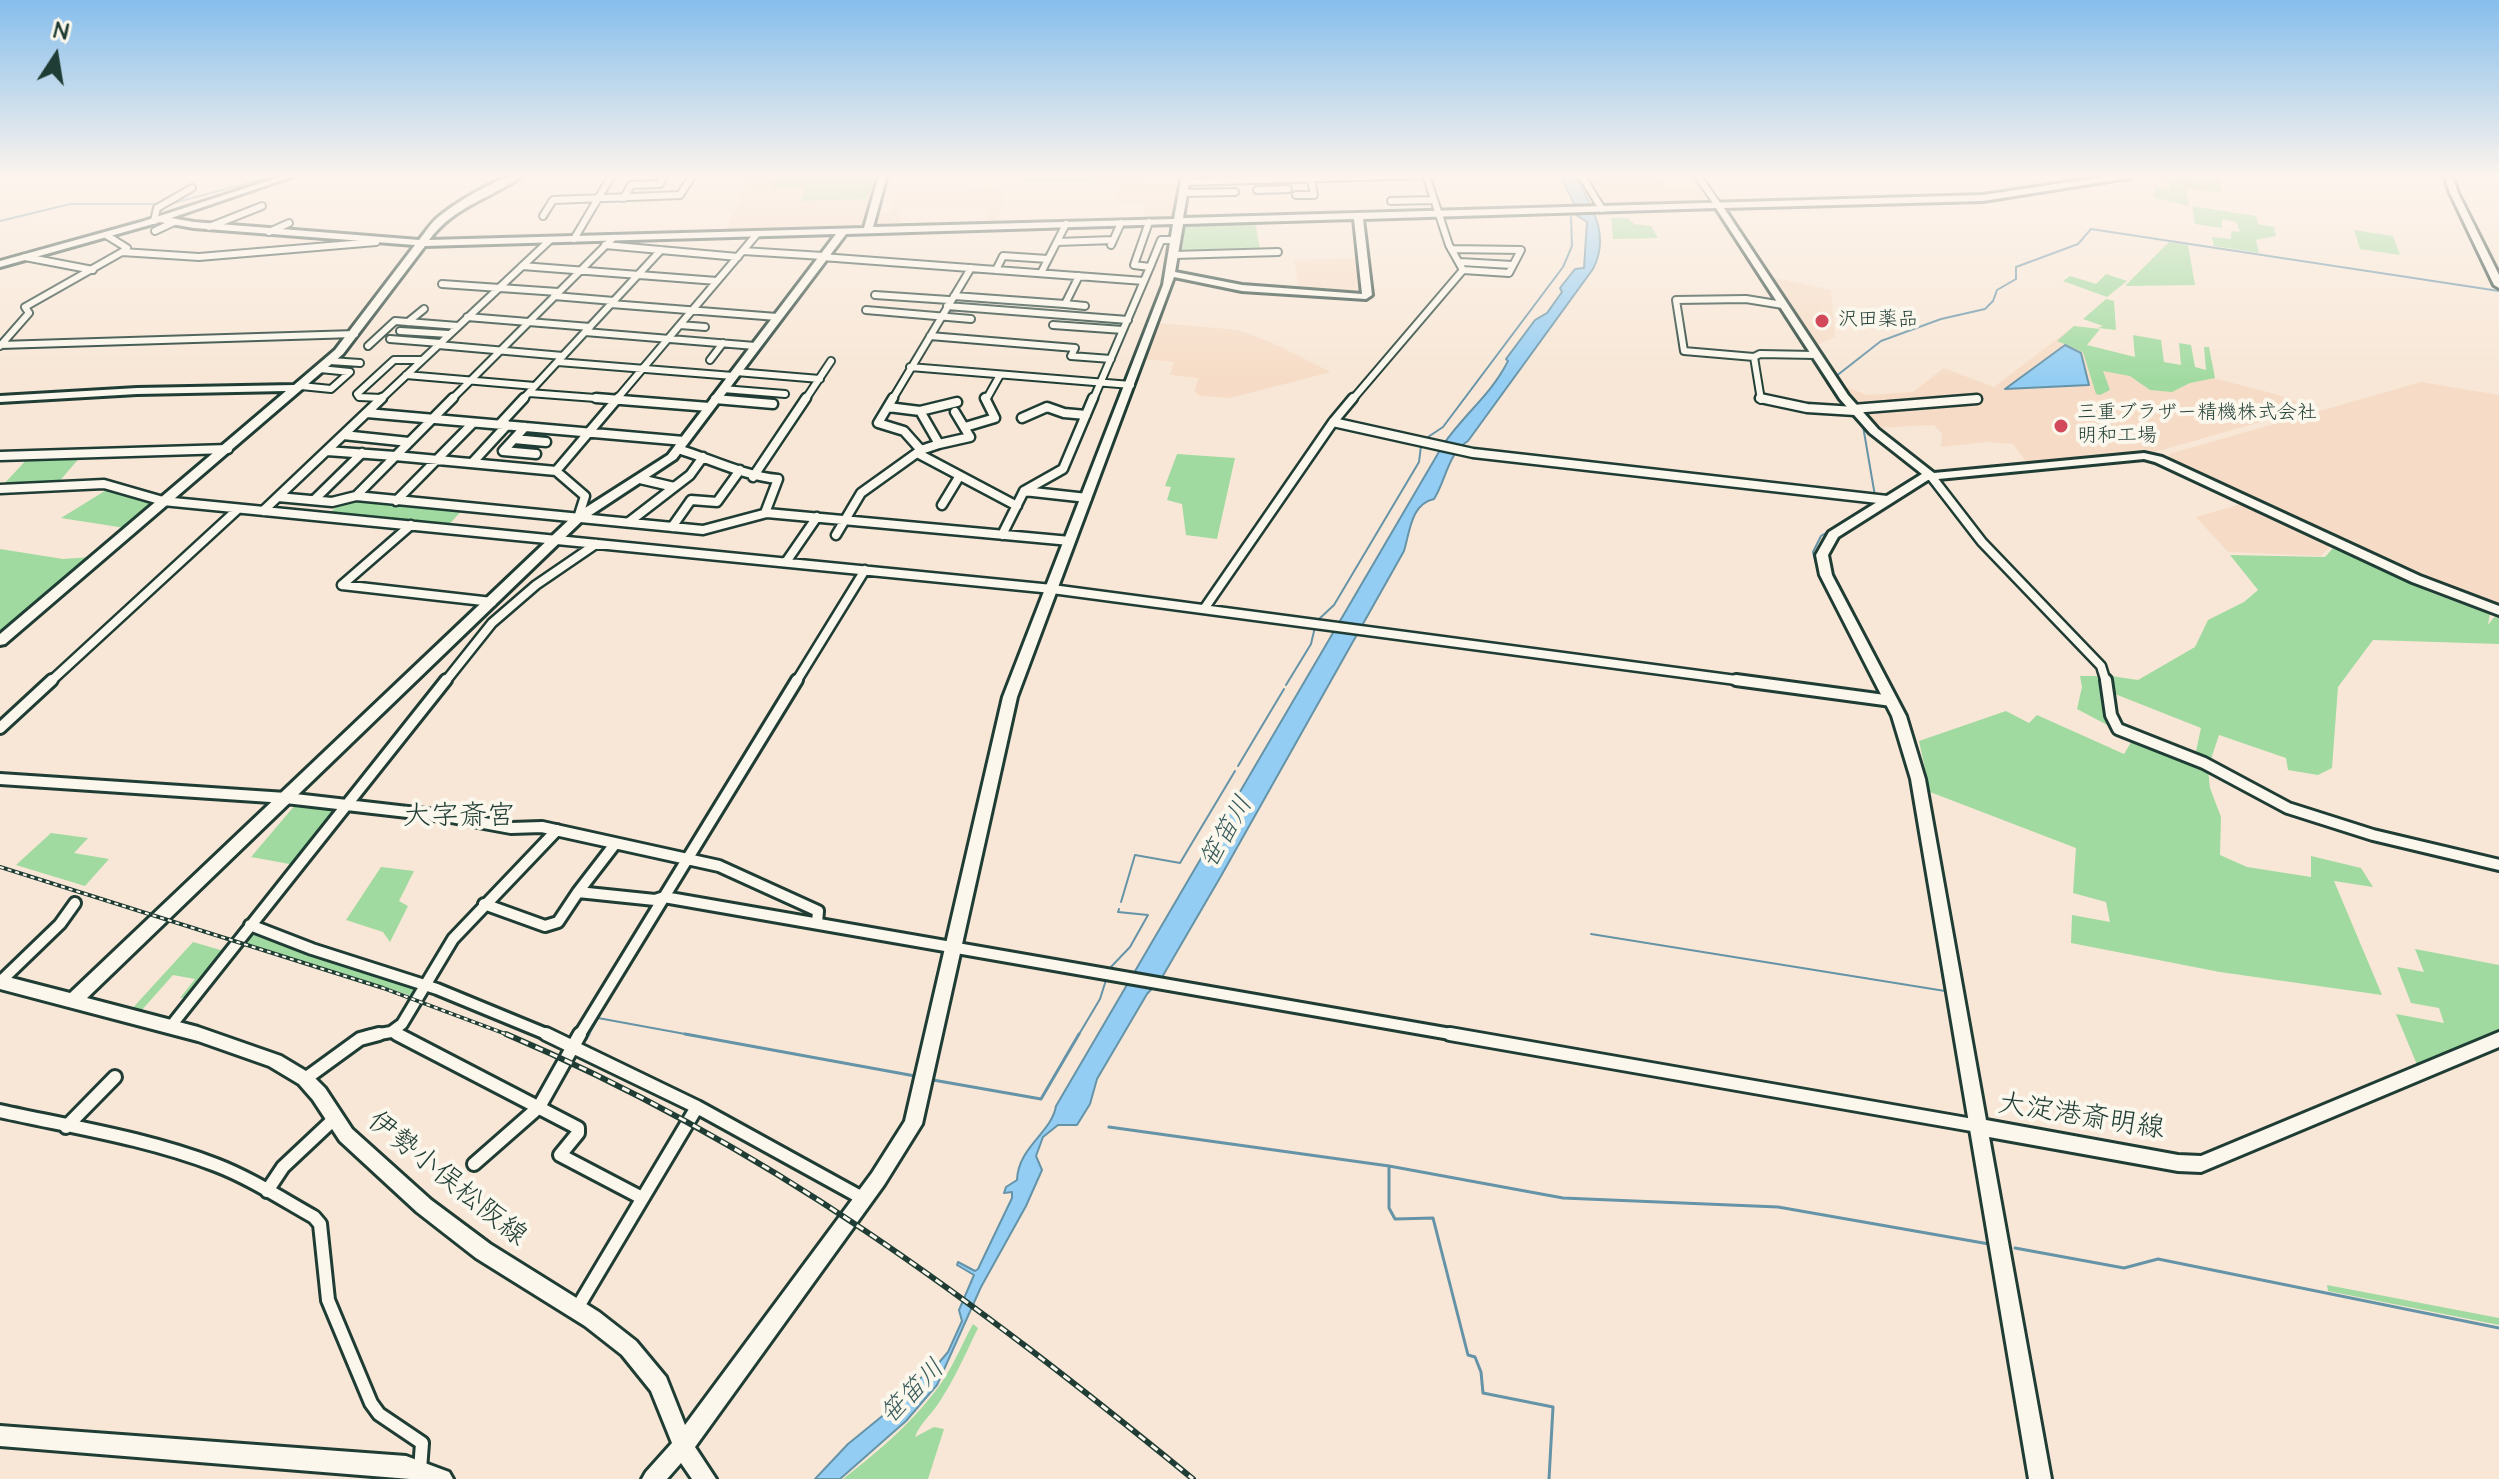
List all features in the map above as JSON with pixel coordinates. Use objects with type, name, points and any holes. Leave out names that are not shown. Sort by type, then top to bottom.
[{"type":"street","points":[[0,264],[73,244]]},
{"type":"street","points":[[0,346],[29,313],[25,307],[127,248],[121,244]]},
{"type":"street","points":[[122,252],[199,257],[352,244]]},
{"type":"street","points":[[0,641],[330,361],[355,334],[421,244]]},
{"type":"street","points":[[263,511],[546,244]]},
{"type":"street","points":[[356,496],[607,244]]},
{"type":"street","points":[[622,244],[661,250],[822,257],[1144,281]]},
{"type":"street","points":[[556,471],[748,244]]},
{"type":"street","points":[[72,1002],[578,518],[668,460],[832,244]]},
{"type":"street","points":[[1041,273],[1056,244]]},
{"type":"street","points":[[1141,244],[1134,265],[1150,267]]},
{"type":"street","points":[[1002,535],[1024,491],[1032,484],[1061,472],[1159,244]]},
{"type":"street","points":[[653,1479],[683,1446],[864,1199],[913,1124],[1010,697],[1172,274],[1175,244]]},
{"type":"street","points":[[1172,274],[1242,288],[1363,297],[1367,295],[1361,244]]},
{"type":"street","points":[[1449,244],[1461,266]]},
{"type":"street","points":[[1743,244],[1851,411],[1931,476],[1982,542],[2101,666],[2110,692],[2111,716],[2118,729],[2204,763],[2298,812],[2373,835],[2499,865]]},
{"type":"street","points":[[2479,244],[2499,285]]},
{"type":"street","points":[[1204,609],[1333,422],[1461,266],[1512,265],[1523,247],[1451,249]]},
{"type":"street","points":[[472,463],[532,390],[661,250]]},
{"type":"street","points":[[1174,255],[1278,252]]},
{"type":"street","points":[[996,270],[1003,256],[1048,259]]},
{"type":"street","points":[[25,257],[93,270]]},
{"type":"street","points":[[522,266],[717,281]]},
{"type":"street","points":[[971,268],[878,423],[892,424],[918,440],[920,452],[959,477],[1017,506]]},
{"type":"street","points":[[1065,304],[1079,276]]},
{"type":"street","points":[[442,284],[777,317]]},
{"type":"street","points":[[875,295],[1128,320]]},
{"type":"street","points":[[1783,305],[1746,299],[1676,300],[1684,351],[1754,357],[1760,354],[1815,355]]},
{"type":"street","points":[[950,301],[1085,306]]},
{"type":"street","points":[[408,322],[424,309]]},
{"type":"street","points":[[866,310],[971,319]]},
{"type":"street","points":[[467,317],[755,346]]},
{"type":"street","points":[[368,346],[395,321],[458,326]]},
{"type":"street","points":[[680,325],[705,327]]},
{"type":"street","points":[[1053,325],[1123,330]]},
{"type":"street","points":[[400,331],[449,334]]},
{"type":"street","points":[[0,346],[355,334]]},
{"type":"street","points":[[930,336],[1075,348],[1071,356],[1111,359]]},
{"type":"street","points":[[390,339],[643,368],[820,379]]},
{"type":"street","points":[[710,360],[723,343]]},
{"type":"street","points":[[938,369],[946,357]]},
{"type":"street","points":[[1754,357],[1760,400],[1851,411],[1977,399]]},
{"type":"street","points":[[382,398],[359,397],[357,394],[394,360],[422,360]]},
{"type":"street","points":[[330,361],[360,363]]},
{"type":"street","points":[[753,477],[831,361]]},
{"type":"street","points":[[910,367],[1131,385]]},
{"type":"street","points":[[0,399],[137,391],[331,389],[350,372],[320,369]]},
{"type":"street","points":[[406,375],[616,400],[785,394]]},
{"type":"street","points":[[965,427],[995,418],[985,399],[1000,375]]},
{"type":"street","points":[[716,398],[773,404]]},
{"type":"street","points":[[888,407],[920,411],[957,402]]},
{"type":"street","points":[[1022,418],[1047,407],[1064,413],[1086,415]]},
{"type":"street","points":[[920,411],[939,444]]},
{"type":"street","points":[[836,535],[861,493],[885,474],[920,452],[970,437],[955,412]]},
{"type":"street","points":[[367,413],[588,433],[681,445],[753,477],[778,479],[765,513]]},
{"type":"street","points":[[1333,422],[1470,453],[1879,499]]},
{"type":"street","points":[[396,501],[473,423]]},
{"type":"street","points":[[525,427],[503,451],[536,454]]},
{"type":"street","points":[[343,435],[409,442]]},
{"type":"street","points":[[514,439],[546,442]]},
{"type":"street","points":[[0,456],[228,449]]},
{"type":"street","points":[[327,451],[556,471],[585,496],[578,518]]},
{"type":"street","points":[[314,500],[362,453]]},
{"type":"street","points":[[578,892],[655,900],[664,897],[1981,1127],[1918,779],[1906,730],[1831,594],[1822,555],[1827,542],[1836,532],[1879,499],[1931,476],[2150,456],[2416,579],[2499,611]]},
{"type":"street","points":[[629,522],[690,475],[703,457]]},
{"type":"street","points":[[672,527],[691,500],[717,502],[740,470]]},
{"type":"street","points":[[942,505],[959,477]]},
{"type":"street","points":[[640,479],[674,487]]},
{"type":"street","points":[[0,489],[104,484],[163,501],[1052,589],[1887,700]]},
{"type":"street","points":[[1024,491],[1087,498]]},
{"type":"street","points":[[278,497],[332,502],[356,496],[708,530],[765,513],[1070,541]]},
{"type":"street","points":[[0,728],[238,509]]},
{"type":"street","points":[[786,562],[817,517]]},
{"type":"street","points":[[411,525],[342,585],[492,602]]},
{"type":"street","points":[[171,1026],[495,620],[536,585],[596,544]]},
{"type":"street","points":[[474,1164],[539,1107],[573,1045],[865,570]]},
{"type":"street","points":[[0,779],[286,798],[511,828],[557,830],[719,866],[818,911],[817,923]]},
{"type":"street","points":[[393,1032],[403,1023],[426,987],[439,958],[468,919],[532,859],[557,830]]},
{"type":"street","points":[[484,904],[545,926],[552,925],[558,922],[615,844]]},
{"type":"street","points":[[0,982],[60,924],[75,903]]},
{"type":"street","points":[[250,925],[426,987],[573,1045],[697,1107],[864,1199]]},
{"type":"street","name":"伊勢小俣松阪線","points":[[0,982],[171,1026],[242,1048],[305,1079],[319,1094],[333,1120],[384,1170],[457,1231],[613,1333],[649,1369],[664,1393],[683,1446],[705,1479]]},
{"type":"street","points":[[305,1079],[360,1039],[370,1034],[393,1032],[578,1128],[578,1133],[560,1155],[642,1198]]},
{"type":"street","name":"大淀港斎明線","points":[[2040,1479],[1981,1127],[2201,1164],[2499,1039]]},
{"type":"street","points":[[66,1127],[115,1077]]},
{"type":"street","points":[[576,1310],[697,1107]]},
{"type":"street","points":[[0,1111],[148,1143],[212,1163],[250,1179],[314,1217],[320,1224],[328,1300],[334,1315],[371,1403],[379,1414],[422,1443],[420,1470]]},
{"type":"street","points":[[267,1191],[293,1156],[333,1120]]},
{"type":"street","points":[[0,1436],[420,1470],[442,1479]]},
{"type":"shaded area","points":[[1359,258],[1363,293],[1360,295],[1299,290],[1294,260]]},
{"type":"shaded area","points":[[1767,276],[1831,290],[1835,337],[1815,346]]},
{"type":"shaded area","points":[[1158,323],[1238,330],[1273,343],[1331,372],[1230,398],[1200,396],[1194,391],[1199,378],[1170,375],[1174,362],[1143,359]]},
{"type":"shaded area","points":[[2074,326],[2100,329],[2087,345],[2275,394],[2313,407],[2151,453],[2028,464],[2013,444],[1987,442],[1941,447],[1942,434],[1934,425],[1875,428],[1838,384],[1867,395],[1913,392],[1944,368],[1994,387]]},
{"type":"shaded area","points":[[2421,382],[2499,395],[2499,608],[2455,593],[2341,542],[2353,531],[2340,541],[2168,460],[2169,454]]},
{"type":"shaded area","points":[[2244,503],[2332,544],[2321,556],[2228,552],[2196,517]]},
{"type":"green space","points":[[1183,244],[1259,244],[1260,250],[1182,251]]},
{"type":"green space","points":[[2167,244],[2188,245],[2195,285],[2125,286]]},
{"type":"green space","points":[[2257,244],[2259,253],[2214,246]]},
{"type":"green space","points":[[2358,244],[2396,244],[2400,255],[2360,249]]},
{"type":"green space","points":[[2106,274],[2127,281],[2107,297],[2063,281],[2070,276],[2096,284]]},
{"type":"green space","points":[[2106,299],[2114,301],[2116,330],[2098,328],[2103,326],[2083,319]]},
{"type":"green space","points":[[2074,326],[2100,329],[2087,345],[2135,357],[2133,335],[2161,340],[2164,362],[2181,365],[2179,343],[2191,345],[2195,367],[2206,370],[2204,347],[2209,347],[2215,378],[2190,383],[2172,392],[2150,390],[2130,376],[2103,371],[2110,390],[2096,394],[2083,352],[2057,341]]},
{"type":"green space","points":[[1177,454],[1235,458],[1217,539],[1186,535],[1182,504],[1167,500],[1171,487],[1165,486]]},
{"type":"green space","points":[[82,455],[57,484],[2,486],[30,456]]},
{"type":"green space","points":[[108,489],[154,503],[125,528],[61,518]]},
{"type":"green space","points":[[354,498],[463,509],[447,527],[328,515],[341,502]]},
{"type":"green space","points":[[2333,548],[2432,593],[2490,614],[2488,625],[2494,617],[2499,618],[2499,644],[2373,640],[2338,687],[2332,768],[2318,775],[2288,770],[2286,758],[2219,735],[2210,762],[2195,756],[2201,728],[2115,694],[2106,694],[2105,714],[2111,727],[2077,709],[2082,687],[2080,676],[2097,676],[2104,683],[2112,683],[2111,676],[2138,680],[2195,647],[2208,620],[2244,602],[2258,590],[2230,555],[2325,557]]},
{"type":"green space","points":[[0,549],[63,559],[92,557],[0,637]]},
{"type":"green space","points":[[2006,711],[2029,723],[2037,715],[2124,754],[2133,739],[2208,769],[2210,788],[2221,817],[2220,855],[2247,867],[2311,877],[2311,856],[2361,868],[2373,887],[2334,881],[2382,995],[2220,972],[2071,943],[2072,915],[2110,922],[2106,902],[2073,893],[2076,848],[1930,792],[1919,741]]},
{"type":"green space","points":[[296,804],[343,805],[295,865],[251,857]]},
{"type":"green space","points":[[51,833],[88,838],[74,853],[109,859],[85,886],[16,865]]},
{"type":"green space","points":[[381,867],[414,871],[399,901],[408,906],[390,942],[383,932],[346,920]]},
{"type":"green space","points":[[250,934],[418,990],[415,997],[243,942]]},
{"type":"green space","points":[[193,942],[224,951],[190,997],[180,998],[195,979],[173,975],[141,1011],[129,1012]]},
{"type":"green space","points":[[2415,949],[2499,965],[2499,1033],[2418,1067],[2396,1014],[2444,1023],[2439,1008],[2411,1003],[2397,967],[2424,972]]},
{"type":"green space","points":[[2327,1285],[2499,1318],[2499,1325],[2328,1291]]},
{"type":"green space","points":[[973,1324],[978,1328],[955,1374],[915,1437],[934,1427],[944,1429],[928,1479],[843,1479],[910,1421],[933,1394]]},
{"type":"water","name":"笹笛川","points":[[1586,244],[1600,244],[1593,269],[1468,441],[1456,452],[1434,499],[1420,506],[1416,512],[1404,551],[1221,876],[1161,979],[1147,994],[1097,1079],[1090,1104],[1077,1125],[1058,1125],[1043,1137],[1036,1156],[1042,1170],[1026,1206],[981,1287],[937,1385],[906,1421],[840,1479],[815,1479],[848,1444],[886,1413],[915,1381],[931,1372],[948,1352],[962,1321],[959,1310],[974,1275],[957,1265],[958,1262],[975,1271],[978,1269],[1012,1198],[1012,1192],[1004,1193],[1006,1187],[1017,1180],[1023,1158],[1048,1124],[1443,445],[1494,384],[1508,361],[1506,359],[1535,320],[1547,313],[1562,292],[1560,288],[1575,269],[1584,268]]},
{"type":"water","points":[[2065,345],[2081,353],[2089,385],[2005,389]]},
{"type":"waterway","points":[[1425,439],[1443,427],[1563,267],[1572,244]]},
{"type":"waterway","points":[[1835,377],[1881,341],[1941,319],[1985,309],[1993,301],[1997,290],[2016,279],[2016,267],[2078,244]]},
{"type":"waterway","points":[[2190,244],[2499,291]]},
{"type":"waterway","points":[[1830,381],[1827,383],[1845,407]]},
{"type":"waterway","points":[[1852,415],[1863,426],[1875,496]]},
{"type":"waterway","points":[[1318,620],[1334,605],[1419,462],[1421,446]]},
{"type":"waterway","points":[[1863,660],[1819,575],[1813,552],[1821,536],[1875,502]]},
{"type":"waterway","points":[[1286,685],[1311,644],[1315,627]]},
{"type":"waterway","points":[[1238,766],[1284,689]]},
{"type":"waterway","name":"笹笛川","points":[[1121,902],[1135,855],[1180,863],[1235,771]]},
{"type":"waterway","points":[[1591,934],[1945,991],[1909,772]]},
{"type":"waterway","points":[[1109,969],[1130,947],[1148,915],[1118,912],[1119,909]]},
{"type":"waterway","points":[[1078,1036],[1100,999],[1106,980]]},
{"type":"waterway","points":[[588,1036],[598,1018],[696,1036]]},
{"type":"waterway","points":[[586,1039],[589,1034]]},
{"type":"waterway","points":[[685,1034],[915,1076]]},
{"type":"waterway","points":[[933,1080],[1041,1099],[1079,1034]]},
{"type":"waterway","points":[[1109,1127],[1389,1166]]},
{"type":"waterway","points":[[1389,1166],[1563,1198],[1778,1207],[1989,1244]]},
{"type":"waterway","points":[[1389,1166],[1389,1208],[1395,1219],[1433,1218],[1468,1355],[1475,1357],[1481,1372],[1483,1393],[1553,1407],[1549,1479]]},
{"type":"waterway","points":[[2015,1248],[2124,1268],[2158,1259],[2499,1328]]},
{"type":"railway","points":[[0,867],[383,988],[508,1035]]},
{"type":"railway","points":[[508,1035],[602,1078],[693,1125],[866,1231],[1031,1350],[1193,1479]]},
{"type":"place","name":"沢田薬品","points":[[1822,321]]},
{"type":"place","name":"三重ブラザー精機株式会社 明和工場","points":[[2061,426]]},
{"type":"district","name":"大字斎宮","points":[[459,818]]}]
